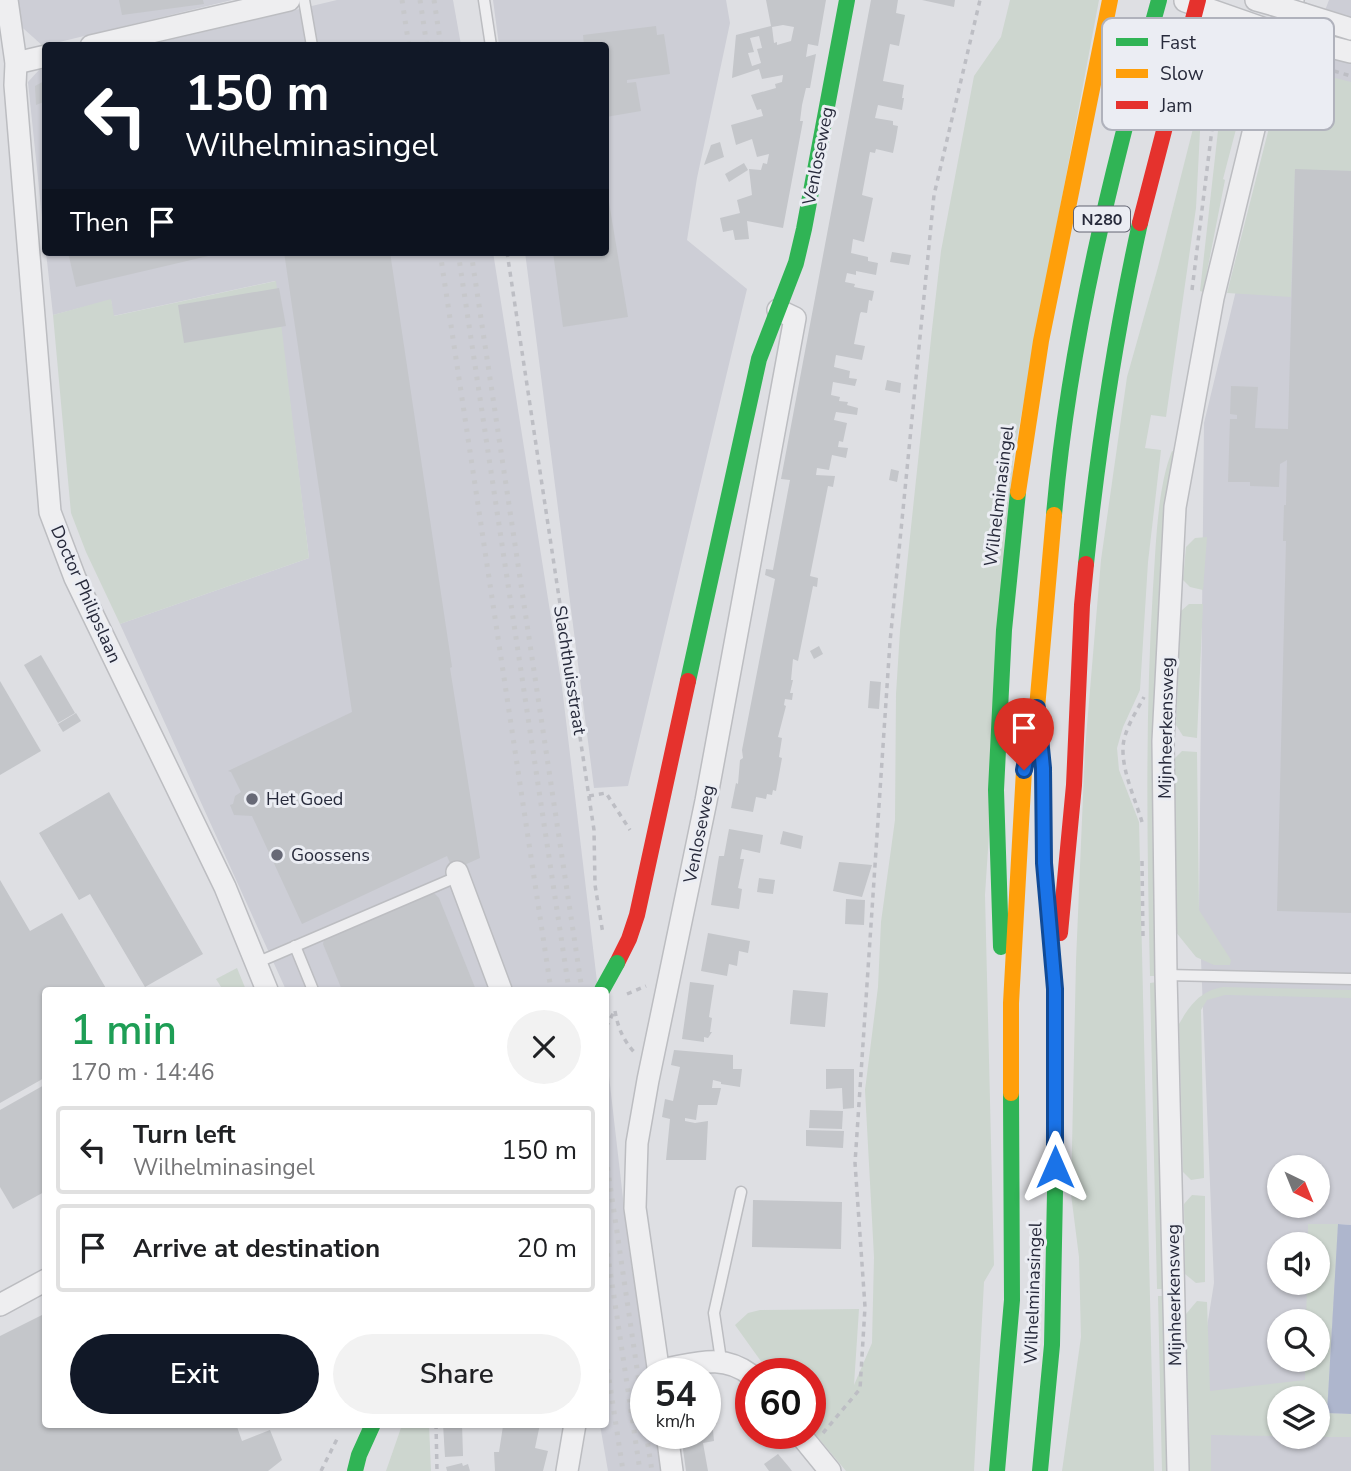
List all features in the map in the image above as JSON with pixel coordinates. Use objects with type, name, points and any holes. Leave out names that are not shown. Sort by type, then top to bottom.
[{"type":"main road","name":"Venloseweg","points":[[604,987],[629,939],[637,915],[759,359],[796,263],[804,229],[847,0]]},
{"type":"main road","name":"Wilhelminasingel","points":[[1106,18],[1110,0]]},
{"type":"main road","name":"Wilhelminasingel","points":[[1154,18],[1159,0]]},
{"type":"main road","name":"Wilhelminasingel","points":[[1011,1003],[1001,948],[996,790],[1010,566],[1025,439],[1041,341],[1102,40]]},
{"type":"main road","name":"Wilhelminasingel","points":[[998,1471],[1012,1300],[1011,1003],[1024,770],[1037,708],[1060,442],[1094,253],[1123,130]]},
{"type":"main road","name":"Wilhelminasingel","points":[[1040,1471],[1054,1297],[1055,989],[1074,785],[1082,605],[1098,450],[1124,296],[1162,130]]},
{"type":"main road","name":"Wilhelminasingel","points":[[1037,708],[1042,756]]},
{"type":"main road","name":"Wilhelminasingel","points":[[1044,781],[1044,863],[1055,989]]},
{"type":"main road","points":[[355,1471],[371,1428]]},
{"type":"main road","points":[[346,1471],[359,1455]]},
{"type":"street","name":"Doctor Philipslaan","points":[[7,0],[16,63],[8,87],[50,512],[75,578],[225,887],[266,987]]},
{"type":"street","points":[[108,42],[289,0]]},
{"type":"street","points":[[1192,2],[1235,18]]},
{"type":"street","points":[[1282,5],[1319,18]]},
{"type":"street","points":[[1334,23],[1351,29]]},
{"type":"street","points":[[1334,47],[1351,52]]},
{"type":"street","points":[[16,63],[42,57]]},
{"type":"street","name":"Mijnheerkensweg","points":[[1178,1471],[1163,741],[1175,507],[1213,298],[1254,130]]},
{"type":"street","name":"Venloseweg","points":[[657,1358],[635,1208],[637,1143],[706,801],[795,318],[779,310]]},
{"type":"street","points":[[458,874],[500,987]]},
{"type":"street","points":[[0,1306],[42,1282]]},
{"type":"street","points":[[721,1360],[735,1365]]},
{"type":"street","points":[[567,1471],[574,1428]]},
{"type":"street","points":[[669,1449],[672,1471]]},
{"type":"street","points":[[812,1449],[830,1471]]},
{"type":"lane","points":[[304,0],[311,42]]},
{"type":"lane","points":[[484,0],[490,42]]},
{"type":"lane","points":[[256,962],[458,874]]},
{"type":"lane","points":[[295,946],[312,987]]},
{"type":"lane","points":[[1166,975],[1351,979]]},
{"type":"lane","points":[[721,1358],[715,1313],[741,1192]]},
{"type":"path","points":[[826,1421],[860,1389],[865,1307],[855,1163],[890,642],[934,195],[980,0]]},
{"type":"path","points":[[1192,293],[1212,130]]},
{"type":"path","name":"Slachthuisstraat","points":[[508,256],[594,830],[595,885],[603,938]]},
{"type":"path","name":"Mijnheerkensweg","points":[[1143,822],[1125,767],[1123,746],[1129,726],[1146,694]]},
{"type":"path","points":[[589,796],[606,793],[631,831]]},
{"type":"path","points":[[614,1003],[618,1029],[626,1044],[640,1059],[648,1080]]},
{"type":"path","points":[[436,1428],[437,1471]]},
{"type":"path","points":[[321,1471],[340,1434]]},
{"type":"shaded area","points":[[13,0],[232,0],[59,42],[42,42],[42,45],[15,21]]},
{"type":"shaded area","points":[[337,0],[453,0],[460,42],[161,42]]},
{"type":"shaded area","points":[[493,0],[726,0],[730,23],[697,178],[687,240],[747,289],[628,786],[594,788],[526,256],[609,256],[609,42],[499,42]]},
{"type":"shaded area","points":[[1010,0],[1099,0],[1014,454],[985,895],[994,1265],[984,1282],[974,1471],[846,1471],[826,1447],[826,1358],[759,1358],[735,1325],[748,1313],[760,1310],[859,1309],[854,1385],[872,1343],[874,1257],[865,1090],[878,987],[881,922],[895,820],[896,694],[900,631],[941,251],[974,76],[1001,37]]},
{"type":"shaded area","points":[[1329,0],[1351,0],[1351,1225],[1339,1224],[1330,1366],[1330,1309],[1267,1309],[1267,1372],[1330,1372],[1329,1386],[1267,1386],[1267,1449],[1330,1449],[1330,1413],[1351,1414],[1351,1471],[1184,1471],[1214,1283],[1199,910],[1204,423],[1267,162],[1279,130],[1334,130],[1334,18],[1322,18]]},
{"type":"shaded area","points":[[42,70],[42,217],[28,82]]},
{"type":"shaded area","points":[[1334,78],[1351,82],[1351,171],[1295,170],[1291,297],[1227,293],[1268,130],[1334,130]]},
{"type":"shaded area","points":[[1193,130],[1200,130],[1196,208],[1166,417],[1151,415],[1145,448],[1161,450],[1148,562],[1140,690],[1123,727],[1117,748],[1119,770],[1139,822],[1154,1471],[1062,1471],[1081,1337],[1079,1257],[1071,1194],[1076,961],[1085,749],[1101,560],[1127,377]]},
{"type":"shaded area","points":[[1218,130],[1236,130],[1223,179],[1225,180],[1203,292],[1200,291]]},
{"type":"shaded area","points":[[46,256],[494,256],[562,687],[598,987],[285,987],[120,624],[309,558],[275,281],[113,316],[111,300],[53,315]]},
{"type":"shaded area","points":[[276,281],[309,558],[120,624],[71,513],[53,315],[111,299],[114,316]]},
{"type":"shaded area","points":[[1172,451],[1176,452],[1163,570],[1153,725],[1156,976],[1150,976],[1147,782],[1150,636],[1158,518],[1163,482]]},
{"type":"shaded area","points":[[1207,537],[1203,590],[1190,587],[1183,580],[1186,547],[1195,538]]},
{"type":"shaded area","points":[[1189,604],[1203,604],[1197,738],[1183,736],[1176,725],[1181,611]]},
{"type":"shaded area","points":[[1182,751],[1197,752],[1199,910],[1231,960],[1230,965],[1214,965],[1196,957],[1175,931],[1172,761]]},
{"type":"shaded area","points":[[237,968],[245,987],[221,987],[216,979]]},
{"type":"shaded area","points":[[1157,982],[1164,1289],[1157,1289],[1150,983]]},
{"type":"shaded area","points":[[1223,987],[1351,990],[1351,998],[1225,995],[1207,1000],[1201,1010],[1204,1178],[1191,1180],[1183,1172],[1179,1024],[1196,1000]]},
{"type":"shaded area","points":[[609,1076],[628,1242],[646,1358],[630,1358],[630,1449],[659,1449],[662,1471],[608,1471],[601,1428],[609,1428]]},
{"type":"shaded area","points":[[1192,1195],[1205,1196],[1205,1282],[1196,1283],[1185,1274],[1184,1204]]},
{"type":"shaded area","points":[[1308,1224],[1338,1224],[1330,1361],[1330,1309],[1306,1309],[1307,1295],[1330,1295],[1330,1232],[1308,1232]]},
{"type":"shaded area","points":[[1158,1296],[1165,1296],[1169,1471],[1162,1471]]},
{"type":"shaded area","points":[[1197,1301],[1207,1302],[1210,1391],[1305,1380],[1305,1372],[1329,1372],[1329,1386],[1267,1386],[1267,1436],[1211,1435],[1211,1471],[1190,1471],[1186,1314]]},
{"type":"shaded area","points":[[1330,1413],[1351,1414],[1351,1437],[1330,1437]]},
{"type":"shaded area","points":[[401,1428],[429,1428],[431,1471],[386,1471]]},
{"type":"water","points":[[1338,1224],[1351,1225],[1351,1414],[1330,1413],[1330,1361]]},
{"type":"building","points":[[119,0],[203,0],[204,4],[122,15]]},
{"type":"building","points":[[766,0],[826,0],[818,46],[808,44],[806,57],[816,54],[810,88],[806,88],[802,105],[800,121],[803,121],[783,228],[747,221],[749,239],[735,240],[733,230],[723,232],[720,218],[740,213],[737,200],[752,195],[749,169],[761,170],[763,163],[767,164],[769,154],[757,157],[752,139],[736,145],[731,125],[763,116],[761,109],[757,110],[751,95],[776,88],[775,84],[782,82],[783,75],[762,79],[759,69],[732,78],[736,35],[771,26]],"holes":[[[772,27],[794,27],[791,41],[777,45],[777,42],[774,43]],[[759,36],[762,48],[757,49],[761,63],[752,66],[748,53],[754,52],[750,38]]]},
{"type":"building","points":[[871,0],[898,0],[896,13],[905,15],[899,46],[890,44],[883,81],[904,85],[904,98],[902,110],[878,105],[875,118],[893,121],[893,125],[898,126],[896,138],[893,153],[876,149],[875,153],[870,152],[862,195],[873,198],[864,242],[853,239],[851,253],[868,257],[868,261],[878,263],[876,275],[856,271],[856,275],[847,273],[845,282],[855,284],[854,287],[874,291],[867,313],[860,314],[854,344],[865,346],[862,360],[836,355],[834,367],[850,371],[849,378],[857,379],[855,386],[833,382],[831,395],[840,397],[839,401],[848,402],[847,405],[858,408],[857,415],[836,412],[834,420],[847,423],[843,442],[839,441],[838,447],[848,448],[846,458],[832,455],[829,470],[817,468],[816,475],[835,476],[833,487],[828,486],[810,576],[818,578],[817,587],[813,586],[798,661],[793,659],[790,693],[793,693],[792,700],[785,699],[786,706],[778,737],[782,738],[779,757],[782,758],[776,791],[773,790],[772,795],[767,794],[766,799],[756,797],[753,812],[731,808],[736,783],[738,784],[740,760],[743,758],[742,750],[775,579],[765,575],[766,569],[773,570],[790,480],[781,479]]},
{"type":"building","points":[[922,0],[955,0],[954,7]]},
{"type":"building","points":[[656,26],[657,35],[664,34],[670,74],[627,80],[627,83],[636,82],[641,111],[609,116],[609,42],[584,42],[583,35]]},
{"type":"building","points":[[42,82],[42,103],[36,105],[35,86]]},
{"type":"building","points":[[720,142],[724,157],[704,165],[711,145]]},
{"type":"building","points":[[744,163],[748,170],[729,182],[725,174]]},
{"type":"building","points":[[1295,169],[1351,171],[1351,913],[1277,911],[1286,541],[1283,541],[1287,460],[1280,464],[1279,487],[1250,486],[1250,482],[1228,482],[1230,419],[1237,419],[1237,415],[1230,414],[1231,386],[1258,387],[1255,428],[1288,429]]},
{"type":"building","points":[[609,202],[628,317],[563,327],[554,256],[609,256]]},
{"type":"building","points":[[892,252],[911,255],[909,265],[890,262]]},
{"type":"building","points":[[69,256],[208,256],[76,287]]},
{"type":"building","points":[[285,256],[391,256],[480,858],[453,870],[447,856],[302,924],[252,816],[234,815],[230,805],[241,792],[228,771],[352,712]]},
{"type":"building","points":[[279,288],[286,326],[184,343],[178,305]]},
{"type":"building","points":[[887,380],[901,383],[900,393],[885,390]]},
{"type":"building","points":[[891,469],[899,471],[897,482],[889,480]]},
{"type":"building","points":[[819,646],[823,654],[814,659],[810,651]]},
{"type":"building","points":[[41,655],[75,713],[58,723],[24,665]]},
{"type":"building","points":[[0,681],[41,751],[0,775]]},
{"type":"building","points":[[870,681],[881,682],[879,709],[868,708]]},
{"type":"building","points":[[76,713],[81,721],[63,732],[58,724]]},
{"type":"building","points":[[109,792],[203,954],[145,987],[90,894],[79,900],[39,833]]},
{"type":"building","points":[[729,829],[763,835],[760,853],[742,849],[740,859],[744,859],[738,888],[742,889],[739,909],[711,905],[719,856],[724,856]]},
{"type":"building","points":[[783,831],[803,836],[801,849],[780,844]]},
{"type":"building","points":[[839,862],[872,865],[862,897],[833,891]]},
{"type":"building","points":[[759,878],[775,880],[773,894],[757,892]]},
{"type":"building","points":[[0,880],[30,931],[62,913],[105,987],[42,987],[42,1079],[0,1103]]},
{"type":"building","points":[[435,894],[439,898],[475,987],[341,987],[323,944],[324,939]]},
{"type":"building","points":[[846,899],[865,900],[864,925],[845,924]]},
{"type":"building","points":[[708,933],[750,941],[748,953],[739,951],[737,966],[729,964],[727,976],[701,971]]},
{"type":"building","points":[[690,982],[714,985],[709,1017],[712,1018],[712,1032],[708,1038],[704,1037],[704,1042],[682,1039]]},
{"type":"building","points":[[793,990],[828,993],[825,1027],[790,1024]]},
{"type":"building","points":[[674,1050],[733,1055],[733,1069],[742,1069],[740,1087],[713,1080],[712,1088],[721,1088],[717,1105],[698,1105],[696,1120],[685,1118],[685,1121],[695,1123],[708,1121],[706,1160],[666,1160],[670,1119],[662,1117],[665,1099],[673,1101],[680,1067],[671,1065]]},
{"type":"building","points":[[826,1069],[854,1069],[854,1108],[843,1109],[842,1088],[826,1089]]},
{"type":"building","points":[[42,1086],[42,1193],[13,1209],[0,1187],[0,1110]]},
{"type":"building","points":[[810,1110],[843,1111],[842,1129],[809,1128]]},
{"type":"building","points":[[806,1130],[844,1131],[843,1148],[806,1146]]},
{"type":"building","points":[[753,1200],[842,1202],[841,1249],[752,1247]]},
{"type":"building","points":[[42,1315],[42,1428],[237,1428],[242,1441],[270,1430],[282,1460],[268,1471],[0,1471],[0,1336]]},
{"type":"building","points":[[443,1428],[462,1428],[463,1456],[445,1457]]},
{"type":"building","points":[[503,1428],[539,1428],[535,1448],[548,1451],[543,1471],[495,1471],[494,1452],[499,1452]]},
{"type":"building","points":[[683,1449],[704,1449],[708,1471],[686,1471]]},
{"type":"building","points":[[778,1454],[792,1471],[769,1471],[764,1464]]},
{"type":"building","points":[[462,1463],[463,1466],[468,1464],[470,1471],[447,1471],[446,1467]]},
{"type":"railway","points":[[402,0],[408,42]]},
{"type":"railway","points":[[420,0],[426,42]]},
{"type":"railway","points":[[434,0],[440,42]]},
{"type":"railway","points":[[441,256],[551,987]]},
{"type":"railway","points":[[459,256],[569,987]]},
{"type":"railway","points":[[472,256],[582,987]]},
{"type":"railway","points":[[609,1177],[635,1358]]},
{"type":"railway","points":[[609,1263],[640,1471]]},
{"type":"railway","points":[[609,1379],[623,1471]]},
{"type":"railway","points":[[649,1449],[652,1471]]},
{"type":"traffic: fast","points":[[688,681],[759,359],[796,263],[804,229],[847,0]]},
{"type":"traffic: fast","points":[[1154,18],[1159,0]]},
{"type":"traffic: fast","points":[[1054,515],[1070,384],[1081,320],[1124,130]]},
{"type":"traffic: fast","points":[[1086,564],[1108,393],[1140,223]]},
{"type":"traffic: fast","points":[[1001,947],[996,790],[1004,630],[1018,492]]},
{"type":"traffic: fast","points":[[1040,1471],[1052,1345],[1055,1192],[1055,989],[1044,863],[1044,794]]},
{"type":"traffic: fast","points":[[604,987],[617,963]]},
{"type":"traffic: fast","points":[[997,1471],[1012,1300],[1011,1093]]},
{"type":"traffic: fast","points":[[355,1471],[371,1428]]},
{"type":"traffic: slow","points":[[1106,18],[1110,0]]},
{"type":"traffic: slow","points":[[1018,492],[1041,341],[1102,40]]},
{"type":"traffic: slow","points":[[1011,1093],[1011,1003],[1024,770],[1037,708],[1054,515]]},
{"type":"traffic: jam","points":[[1193,18],[1198,0]]},
{"type":"traffic: jam","points":[[1140,223],[1164,130]]},
{"type":"traffic: jam","points":[[1060,933],[1074,785],[1086,564]]},
{"type":"traffic: jam","points":[[617,963],[637,915],[688,681]]},
{"type":"place","name":"Het Goed","points":[[252,799]]},
{"type":"place","name":"Goossens","points":[[277,855]]},
{"type":"route","points":[[1024,770],[1037,708],[1043,768],[1044,863],[1055,989],[1055,1167]]}]
